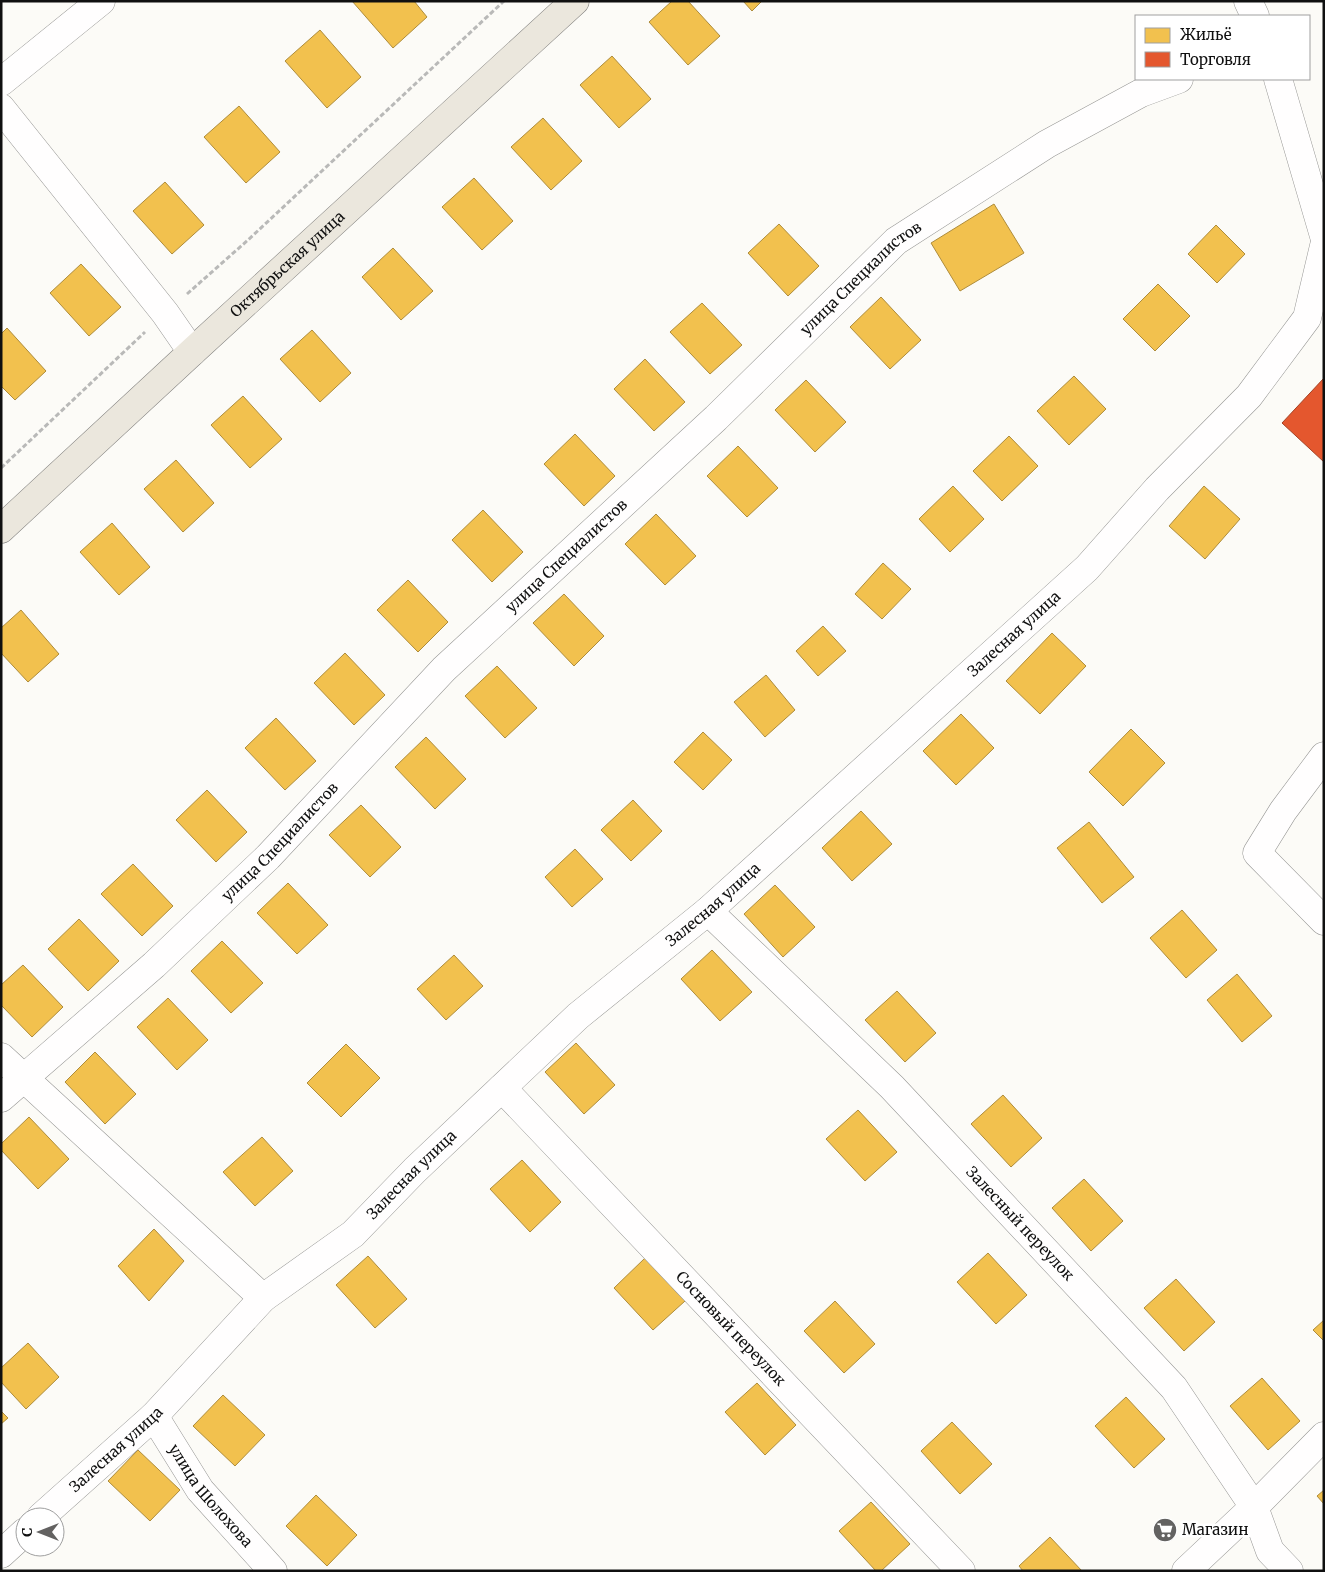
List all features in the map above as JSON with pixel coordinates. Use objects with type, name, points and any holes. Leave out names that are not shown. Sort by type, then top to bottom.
[{"type":"main road","name":"Октябрьская улица","points":[[1,529],[575,1]]},
{"type":"street","points":[[1,82],[101,1]]},
{"type":"street","points":[[1248,1],[1255,15]]},
{"type":"street","name":"улица Специалистов","points":[[1,1098],[154,965],[268,857],[444,669],[716,418],[896,241],[1047,144],[1142,92],[1177,80]]},
{"type":"street","points":[[1278,80],[1324,236]]},
{"type":"street","points":[[1,108],[165,313],[192,352]]},
{"type":"street","name":"Залесная улица","points":[[52,1507],[154,1416],[263,1298],[353,1234],[415,1170],[578,1016],[708,912],[1087,568],[1157,489],[1249,396],[1307,318],[1324,246]]},
{"type":"street","points":[[1324,756],[1283,812],[1257,853],[1324,921]]},
{"type":"street","name":"Залесный переулок","points":[[708,912],[892,1087],[1174,1388],[1254,1507],[1270,1551],[1289,1571]]},
{"type":"street","points":[[1,1057],[263,1298]]},
{"type":"street","name":"Сосновый переулок","points":[[502,1088],[961,1571]]},
{"type":"street","name":"улица Шолохова","points":[[154,1416],[200,1490],[273,1571]]},
{"type":"street","points":[[1186,1571],[1254,1507],[1324,1436]]},
{"type":"street","points":[[1,1554],[15,1541]]},
{"type":"path","points":[[1,468],[165,313],[248,240],[504,1]]},
{"type":"building: Жильё","points":[[352,1],[414,1],[427,17],[393,48]]},
{"type":"building: Жильё","points":[[672,1],[688,1],[720,36],[688,65],[649,22]]},
{"type":"building: Жильё","points":[[743,1],[762,1],[752,11]]},
{"type":"building: Жильё","points":[[320,30],[361,77],[327,108],[285,61]]},
{"type":"building: Жильё","points":[[612,56],[651,99],[619,128],[580,85]]},
{"type":"building: Жильё","points":[[239,106],[280,152],[246,183],[204,137]]},
{"type":"building: Жильё","points":[[543,118],[582,161],[551,190],[511,147]]},
{"type":"building: Жильё","points":[[474,178],[513,221],[482,250],[442,207]]},
{"type":"building: Жильё","points":[[165,182],[204,225],[172,254],[133,211]]},
{"type":"building: Жильё","points":[[994,204],[1024,253],[960,291],[931,243]]},
{"type":"building: Жильё","points":[[779,224],[819,266],[788,296],[748,253]]},
{"type":"building: Жильё","points":[[1216,225],[1245,254],[1217,283],[1188,254]]},
{"type":"building: Жильё","points":[[393,248],[433,291],[401,320],[362,277]]},
{"type":"building: Жильё","points":[[81,264],[121,307],[89,336],[50,293]]},
{"type":"building: Жильё","points":[[1158,284],[1190,316],[1155,351],[1123,319]]},
{"type":"building: Жильё","points":[[881,297],[921,340],[890,369],[850,327]]},
{"type":"building: Жильё","points":[[702,303],[742,345],[710,374],[670,332]]},
{"type":"building: Жильё","points":[[7,328],[46,371],[15,400],[1,386],[1,334]]},
{"type":"building: Жильё","points":[[312,330],[351,373],[320,402],[280,359]]},
{"type":"building: Жильё","points":[[645,359],[685,402],[654,431],[614,389]]},
{"type":"building: Жильё","points":[[1074,376],[1106,409],[1069,445],[1037,411]]},
{"type":"building: Жильё","points":[[806,380],[846,422],[815,452],[775,410]]},
{"type":"building: Жильё","points":[[243,396],[282,439],[250,468],[211,425]]},
{"type":"building: Жильё","points":[[575,434],[615,476],[584,506],[544,464]]},
{"type":"building: Жильё","points":[[1009,436],[1038,466],[1002,501],[973,471]]},
{"type":"building: Жильё","points":[[738,446],[778,488],[747,517],[707,476]]},
{"type":"building: Жильё","points":[[176,460],[214,503],[183,532],[144,489]]},
{"type":"building: Жильё","points":[[953,486],[984,519],[950,552],[919,519]]},
{"type":"building: Жильё","points":[[1204,486],[1240,519],[1205,559],[1169,526]]},
{"type":"building: Жильё","points":[[483,510],[523,552],[492,582],[452,540]]},
{"type":"building: Жильё","points":[[656,514],[696,556],[665,585],[625,544]]},
{"type":"building: Жильё","points":[[112,523],[150,567],[119,595],[80,552]]},
{"type":"building: Жильё","points":[[883,563],[911,589],[882,619],[855,594]]},
{"type":"building: Жильё","points":[[408,580],[448,622],[418,652],[377,610]]},
{"type":"building: Жильё","points":[[564,594],[604,636],[574,666],[533,623]]},
{"type":"building: Жильё","points":[[21,610],[59,654],[28,682],[1,653],[1,628]]},
{"type":"building: Жильё","points":[[823,626],[846,651],[818,676],[796,651]]},
{"type":"building: Жильё","points":[[1052,633],[1086,666],[1040,714],[1006,681]]},
{"type":"building: Жильё","points":[[345,653],[385,695],[354,725],[314,683]]},
{"type":"building: Жильё","points":[[497,666],[537,708],[505,738],[465,696]]},
{"type":"building: Жильё","points":[[766,675],[795,710],[765,737],[734,702]]},
{"type":"building: Жильё","points":[[961,714],[994,748],[956,785],[923,751]]},
{"type":"building: Жильё","points":[[276,718],[316,761],[285,790],[245,748]]},
{"type":"building: Жильё","points":[[1131,729],[1165,763],[1123,806],[1089,772]]},
{"type":"building: Жильё","points":[[703,732],[732,760],[703,790],[674,762]]},
{"type":"building: Жильё","points":[[426,737],[466,779],[435,809],[395,767]]},
{"type":"building: Жильё","points":[[207,790],[247,832],[216,862],[176,820]]},
{"type":"building: Жильё","points":[[633,800],[662,831],[631,861],[601,830]]},
{"type":"building: Жильё","points":[[361,805],[401,847],[370,877],[329,835]]},
{"type":"building: Жильё","points":[[861,811],[892,844],[852,881],[822,848]]},
{"type":"building: Жильё","points":[[1089,822],[1134,877],[1102,903],[1057,848]]},
{"type":"building: Жильё","points":[[575,849],[603,879],[572,907],[545,877]]},
{"type":"building: Жильё","points":[[133,864],[173,906],[142,936],[101,894]]},
{"type":"building: Жильё","points":[[288,883],[328,925],[297,954],[257,913]]},
{"type":"building: Жильё","points":[[775,885],[815,927],[783,957],[744,914]]},
{"type":"building: Жильё","points":[[1182,910],[1217,950],[1186,978],[1150,938]]},
{"type":"building: Жильё","points":[[79,919],[119,961],[88,991],[48,949]]},
{"type":"building: Жильё","points":[[222,941],[263,983],[231,1013],[191,971]]},
{"type":"building: Жильё","points":[[712,950],[752,992],[720,1021],[681,979]]},
{"type":"building: Жильё","points":[[454,955],[483,986],[446,1020],[417,989]]},
{"type":"building: Жильё","points":[[23,965],[63,1007],[32,1037],[1,1005],[1,985]]},
{"type":"building: Жильё","points":[[1237,974],[1272,1016],[1242,1042],[1207,1000]]},
{"type":"building: Жильё","points":[[897,991],[936,1033],[905,1062],[865,1020]]},
{"type":"building: Жильё","points":[[168,998],[208,1040],[177,1070],[137,1027]]},
{"type":"building: Жильё","points":[[576,1043],[615,1085],[584,1114],[545,1072]]},
{"type":"building: Жильё","points":[[346,1044],[380,1078],[341,1117],[307,1083]]},
{"type":"building: Жильё","points":[[95,1052],[136,1094],[105,1124],[65,1082]]},
{"type":"building: Жильё","points":[[1003,1095],[1042,1138],[1011,1167],[971,1124]]},
{"type":"building: Жильё","points":[[858,1110],[897,1152],[865,1181],[826,1139]]},
{"type":"building: Жильё","points":[[29,1117],[69,1159],[38,1189],[1,1150],[1,1144]]},
{"type":"building: Жильё","points":[[262,1137],[293,1171],[255,1206],[223,1172]]},
{"type":"building: Жильё","points":[[522,1160],[561,1202],[530,1232],[490,1189]]},
{"type":"building: Жильё","points":[[1084,1179],[1123,1221],[1091,1251],[1052,1208]]},
{"type":"building: Жильё","points":[[154,1229],[184,1261],[149,1301],[118,1266]]},
{"type":"building: Жильё","points":[[988,1253],[1027,1295],[996,1324],[957,1282]]},
{"type":"building: Жильё","points":[[368,1256],[407,1299],[375,1328],[336,1285]]},
{"type":"building: Жильё","points":[[645,1258],[685,1301],[653,1330],[614,1288]]},
{"type":"building: Жильё","points":[[1176,1279],[1215,1322],[1184,1351],[1144,1308]]},
{"type":"building: Жильё","points":[[835,1301],[875,1344],[844,1373],[804,1331]]},
{"type":"building: Жильё","points":[[1324,1320],[1324,1341],[1313,1330]]},
{"type":"building: Жильё","points":[[28,1343],[59,1377],[26,1409],[1,1382],[1,1368]]},
{"type":"building: Жильё","points":[[1262,1378],[1300,1421],[1268,1450],[1230,1406]]},
{"type":"building: Жильё","points":[[757,1383],[796,1425],[765,1455],[725,1412]]},
{"type":"building: Жильё","points":[[223,1395],[265,1435],[235,1466],[193,1426]]},
{"type":"building: Жильё","points":[[1126,1397],[1165,1439],[1134,1468],[1095,1426]]},
{"type":"building: Жильё","points":[[1,1411],[8,1418],[1,1424]]},
{"type":"building: Жильё","points":[[952,1422],[992,1464],[960,1494],[921,1451]]},
{"type":"building: Жильё","points":[[138,1450],[180,1490],[150,1521],[108,1481]]},
{"type":"building: Жильё","points":[[1324,1490],[1324,1504],[1317,1496]]},
{"type":"building: Жильё","points":[[316,1495],[357,1535],[327,1566],[286,1526]]},
{"type":"building: Жильё","points":[[871,1502],[910,1544],[881,1571],[876,1571],[839,1531]]},
{"type":"building: Жильё","points":[[1050,1537],[1082,1571],[1023,1571],[1019,1566]]},
{"type":"building: Торговля","points":[[1324,378],[1324,462],[1282,423]]},
{"type":"place","name":"Магазин","points":[[1165,1530]]}]
